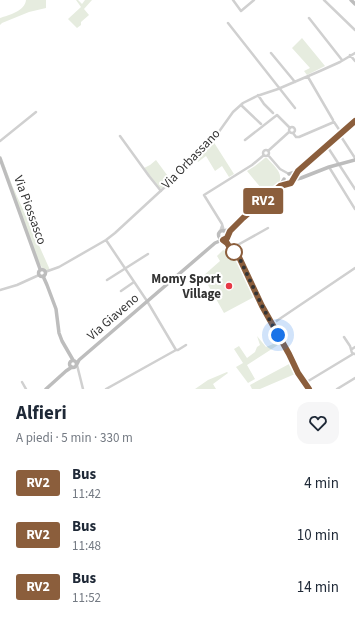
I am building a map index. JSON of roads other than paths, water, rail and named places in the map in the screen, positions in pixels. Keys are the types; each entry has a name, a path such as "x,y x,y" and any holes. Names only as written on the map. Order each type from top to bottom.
{"main road":[{"path":"353,0 355,4"},
{"name":"Via Giaveno","path":"280,186 291,183 298,171 327,146 340,132 355,121"},
{"name":"Via Piossasco","path":"0,158 40,269 38,272 41,275"},
{"path":"289,174 293,179 301,178 355,159"},
{"name":"Via Giaveno","path":"215,243 221,233 238,222 280,186 285,175 298,171"},
{"path":"284,179 288,183"},
{"name":"Via Giaveno","path":"46,389 66,370 215,243 225,238 238,222"},
{"path":"227,232 225,238 220,238 221,233 227,232"},
{"path":"40,269 43,269 45,272 45,274 41,275 47,285 54,305 59,333 74,364"}],"street":[{"path":"233,0 241,11 254,0"},
{"path":"324,0 355,30"},
{"path":"309,18 342,60"},
{"path":"228,23 295,108"},
{"path":"271,53 295,82"},
{"name":"Via Orbassano","path":"45,272 59,267 106,240 115,233 202,151 241,104 250,98 295,82 355,53"},
{"path":"350,55 355,61"},
{"path":"308,76 333,120"},
{"path":"258,95 273,113"},
{"path":"241,104 261,124"},
{"path":"0,142 36,112"},
{"path":"245,140 277,115 290,128 294,129 295,131 293,133"},
{"path":"289,132 293,133 296,137 299,137 334,122 355,159"},
{"path":"264,155 264,150 268,151 289,132 290,128"},
{"path":"321,151 323,146 340,132"},
{"path":"120,136 161,191"},
{"path":"327,146 355,189"},
{"path":"268,151 268,155 280,169 284,179"},
{"path":"238,222 228,227 222,224 204,195 252,165 264,155 268,155"},
{"path":"329,167 355,209"},
{"path":"280,169 289,174"},
{"path":"221,233 222,224"},
{"path":"228,245 234,247 268,228"},
{"path":"225,238 230,248 238,255"},
{"path":"225,238 234,247 262,306 298,373 309,389"},
{"path":"106,240 147,301 176,350"},
{"path":"107,280 148,254"},
{"path":"272,324 355,268"},
{"path":"0,290 41,275"},
{"path":"121,291 134,282"},
{"path":"305,383 352,351 344,337"},
{"path":"106,389 186,345"},
{"path":"74,364 78,370 83,389"},
{"path":"337,389 355,378"},
{"path":"22,382 26,389"}],"place":[{"name":"Momy Sport Village","path":"229,286"}]}
